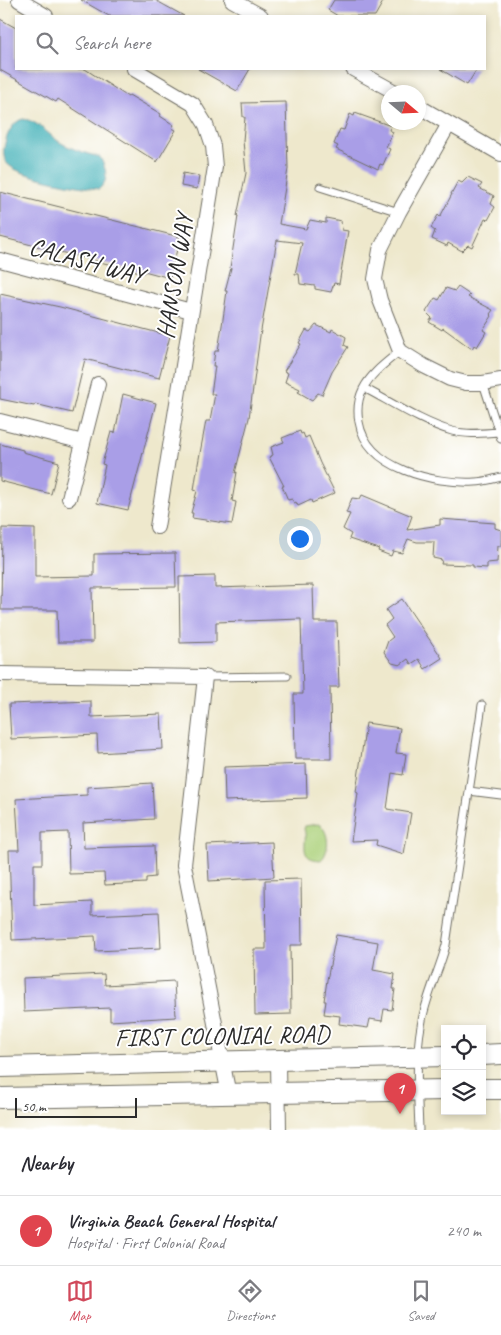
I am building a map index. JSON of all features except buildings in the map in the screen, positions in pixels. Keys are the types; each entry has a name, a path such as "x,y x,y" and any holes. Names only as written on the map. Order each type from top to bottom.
{"main road":[{"path":"486,1055 501,1054"},
{"name":"FIRST COLONIAL ROAD","path":"0,1067 441,1056"},
{"path":"486,1089 501,1088"},
{"path":"0,1098 441,1090"}],"street":[{"path":"19,0 44,15"},
{"path":"232,0 258,15"},
{"name":"HANSON WAY","path":"136,70 193,104 206,125 213,146 215,167 157,527"},
{"path":"355,70 382,85"},
{"path":"426,111 501,154"},
{"path":"449,124 399,212 380,250 375,279 380,300 400,351 450,379 466,383 501,380"},
{"name":"CALASH WAY","path":"0,260 191,311"},
{"path":"69,498 98,384"},
{"path":"0,421 83,442"},
{"path":"0,674 205,677 184,865 228,1095"},
{"path":"278,1060 279,1130"}],"lane":[{"path":"320,187 399,212"},
{"path":"400,351 371,377 360,397 358,415 360,429 373,452 385,461 407,471 451,482 476,482 501,477"},
{"path":"483,383 501,440"},
{"path":"364,388 438,427 453,432 473,434 498,432"},
{"path":"205,677 288,676"},
{"path":"419,1130 420,1027 446,945 482,705"},
{"path":"469,791 501,796"}],"green space":[{"path":"318,824 327,836 326,852 321,860 308,857 305,849 305,826"}],"water":[{"path":"23,119 34,122 63,144 81,152 100,157 106,174 105,182 102,186 99,189 64,184 35,177 12,167 6,162 4,153 7,136 12,127"}],"place":[{"name":"Virginia Beach General Hospital","path":"400,1114"}]}
